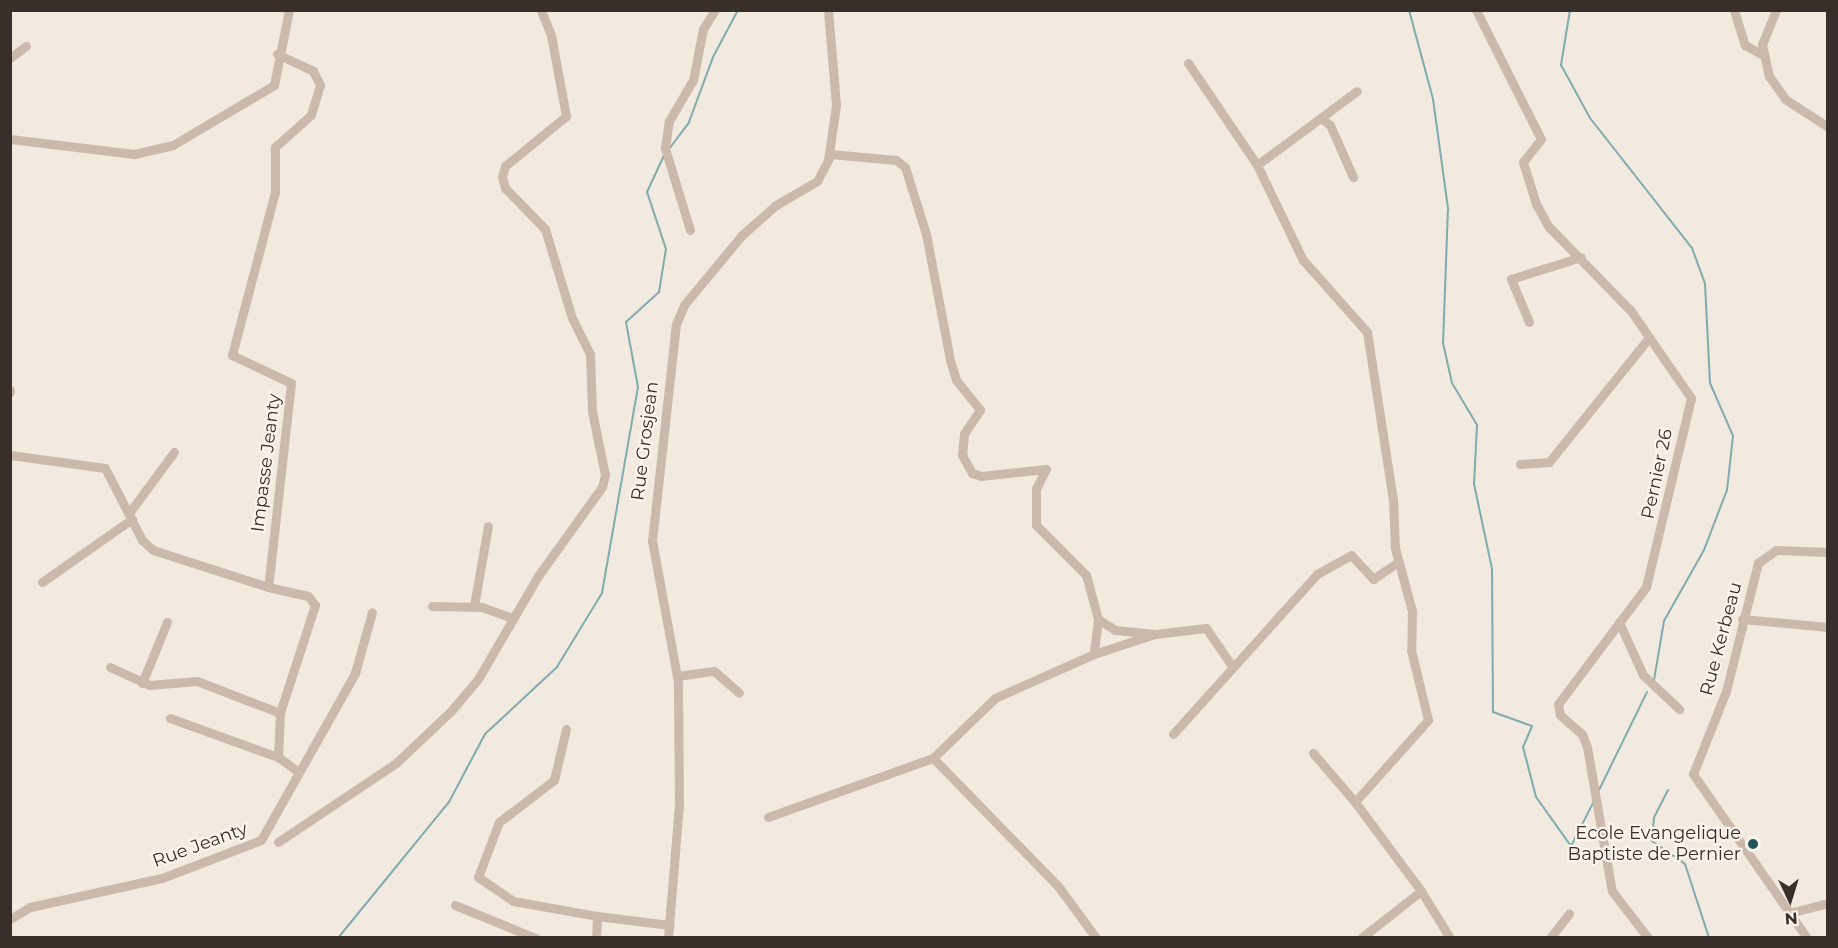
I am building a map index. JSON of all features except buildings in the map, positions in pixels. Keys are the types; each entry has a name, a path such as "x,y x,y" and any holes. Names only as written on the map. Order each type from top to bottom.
{"street":[{"path":"10,139 134,154 159,151 265,95 278,74 277,54 289,10"},
{"path":"278,842 396,763 451,711 478,679 513,618 605,475 592,411 593,366 572,318 556,254 545,229 505,188 502,177 505,166 566,116 551,35 542,10"},
{"path":"690,230 665,148 669,121 693,80 703,29 715,10"},
{"name":"Rue Grosjean","path":"668,938 679,805 676,676 652,541 676,324 684,305 742,235 776,205 817,181 830,154 836,105 828,10"},
{"name":"Pernier 26","path":"1476,10 1541,139 1523,162 1536,204 1549,227 1581,257 1631,311 1647,340 1691,398 1657,557 1646,587 1558,704 1560,715 1582,734 1593,779 1612,891 1648,938"},
{"path":"1734,10 1745,45 1761,54 1785,99 1827,127"},
{"path":"1761,54 1776,10"},
{"path":"10,58 26,46"},
{"name":"Impasse Jeanty","path":"268,587 291,383 232,355 275,192 275,147 311,115 320,84 313,71 277,54"},
{"path":"1188,63 1257,165 1303,260 1367,332 1398,562 1407,580 1411,650 1428,720 1355,802"},
{"path":"1257,165 1357,91"},
{"path":"1321,118 1330,124 1353,177"},
{"path":"830,154 896,160 905,167 926,234 950,360 957,380 980,410 964,434 962,455 972,473 993,478 1046,468 1036,489 1036,525 1086,575 1098,619 1094,654"},
{"path":"1529,322 1510,279 1581,257"},
{"path":"1520,464 1549,462 1647,340"},
{"path":"42,582 130,516 174,452"},
{"path":"10,455 105,468 130,516 153,550 268,587 308,596 315,605 280,713 278,757"},
{"path":"474,606 488,526"},
{"name":"Rue Kerbeau","path":"1807,938 1693,774 1726,691 1742,620 1767,552 1827,552"},
{"path":"1173,734 1317,574 1351,555 1373,579 1398,562"},
{"path":"432,606 474,606 513,618"},
{"name":"Rue Jeanty","path":"10,919 30,907 162,878 252,846 266,834 296,770 355,673 372,612"},
{"path":"1098,619 1115,630 1155,634"},
{"path":"1742,620 1827,627"},
{"path":"142,683 167,622"},
{"path":"1619,622 1647,680 1679,709"},
{"path":"768,818 933,758 995,698 1094,654 1155,634 1206,628 1232,666"},
{"path":"110,667 142,683 197,681 280,713"},
{"path":"676,676 714,671 739,693"},
{"path":"170,718 278,757 296,770"},
{"path":"566,729 554,780 499,822 478,878 513,901 597,916 669,925"},
{"path":"1313,753 1355,802 1421,891 1450,938"},
{"path":"933,758 1058,886 1096,938"},
{"path":"1361,938 1421,891"},
{"path":"1789,913 1827,903"},
{"path":"455,905 535,938"},
{"path":"1551,938 1569,914"},
{"path":"596,938 597,916"}],"waterway":[{"path":"669,149 689,122 713,57 738,10"},
{"path":"1409,10 1433,99 1448,208 1443,343 1452,383 1477,425 1474,484 1492,569 1493,712 1532,726 1523,747 1536,797 1571,846 1594,801"},
{"path":"1570,10 1561,65 1590,118 1692,248 1705,284 1710,383 1733,436 1727,490 1704,550 1664,621 1654,680"},
{"path":"338,938 449,802 485,734 557,667 602,593 638,387 626,322 659,292 666,249 647,192 664,156"},
{"path":"1599,790 1647,692"},
{"path":"1668,790 1654,818 1652,841 1685,864 1709,938"}],"place":[{"name":"Ecole Evangelique Baptiste de Pernier","path":"1753,844"}]}
